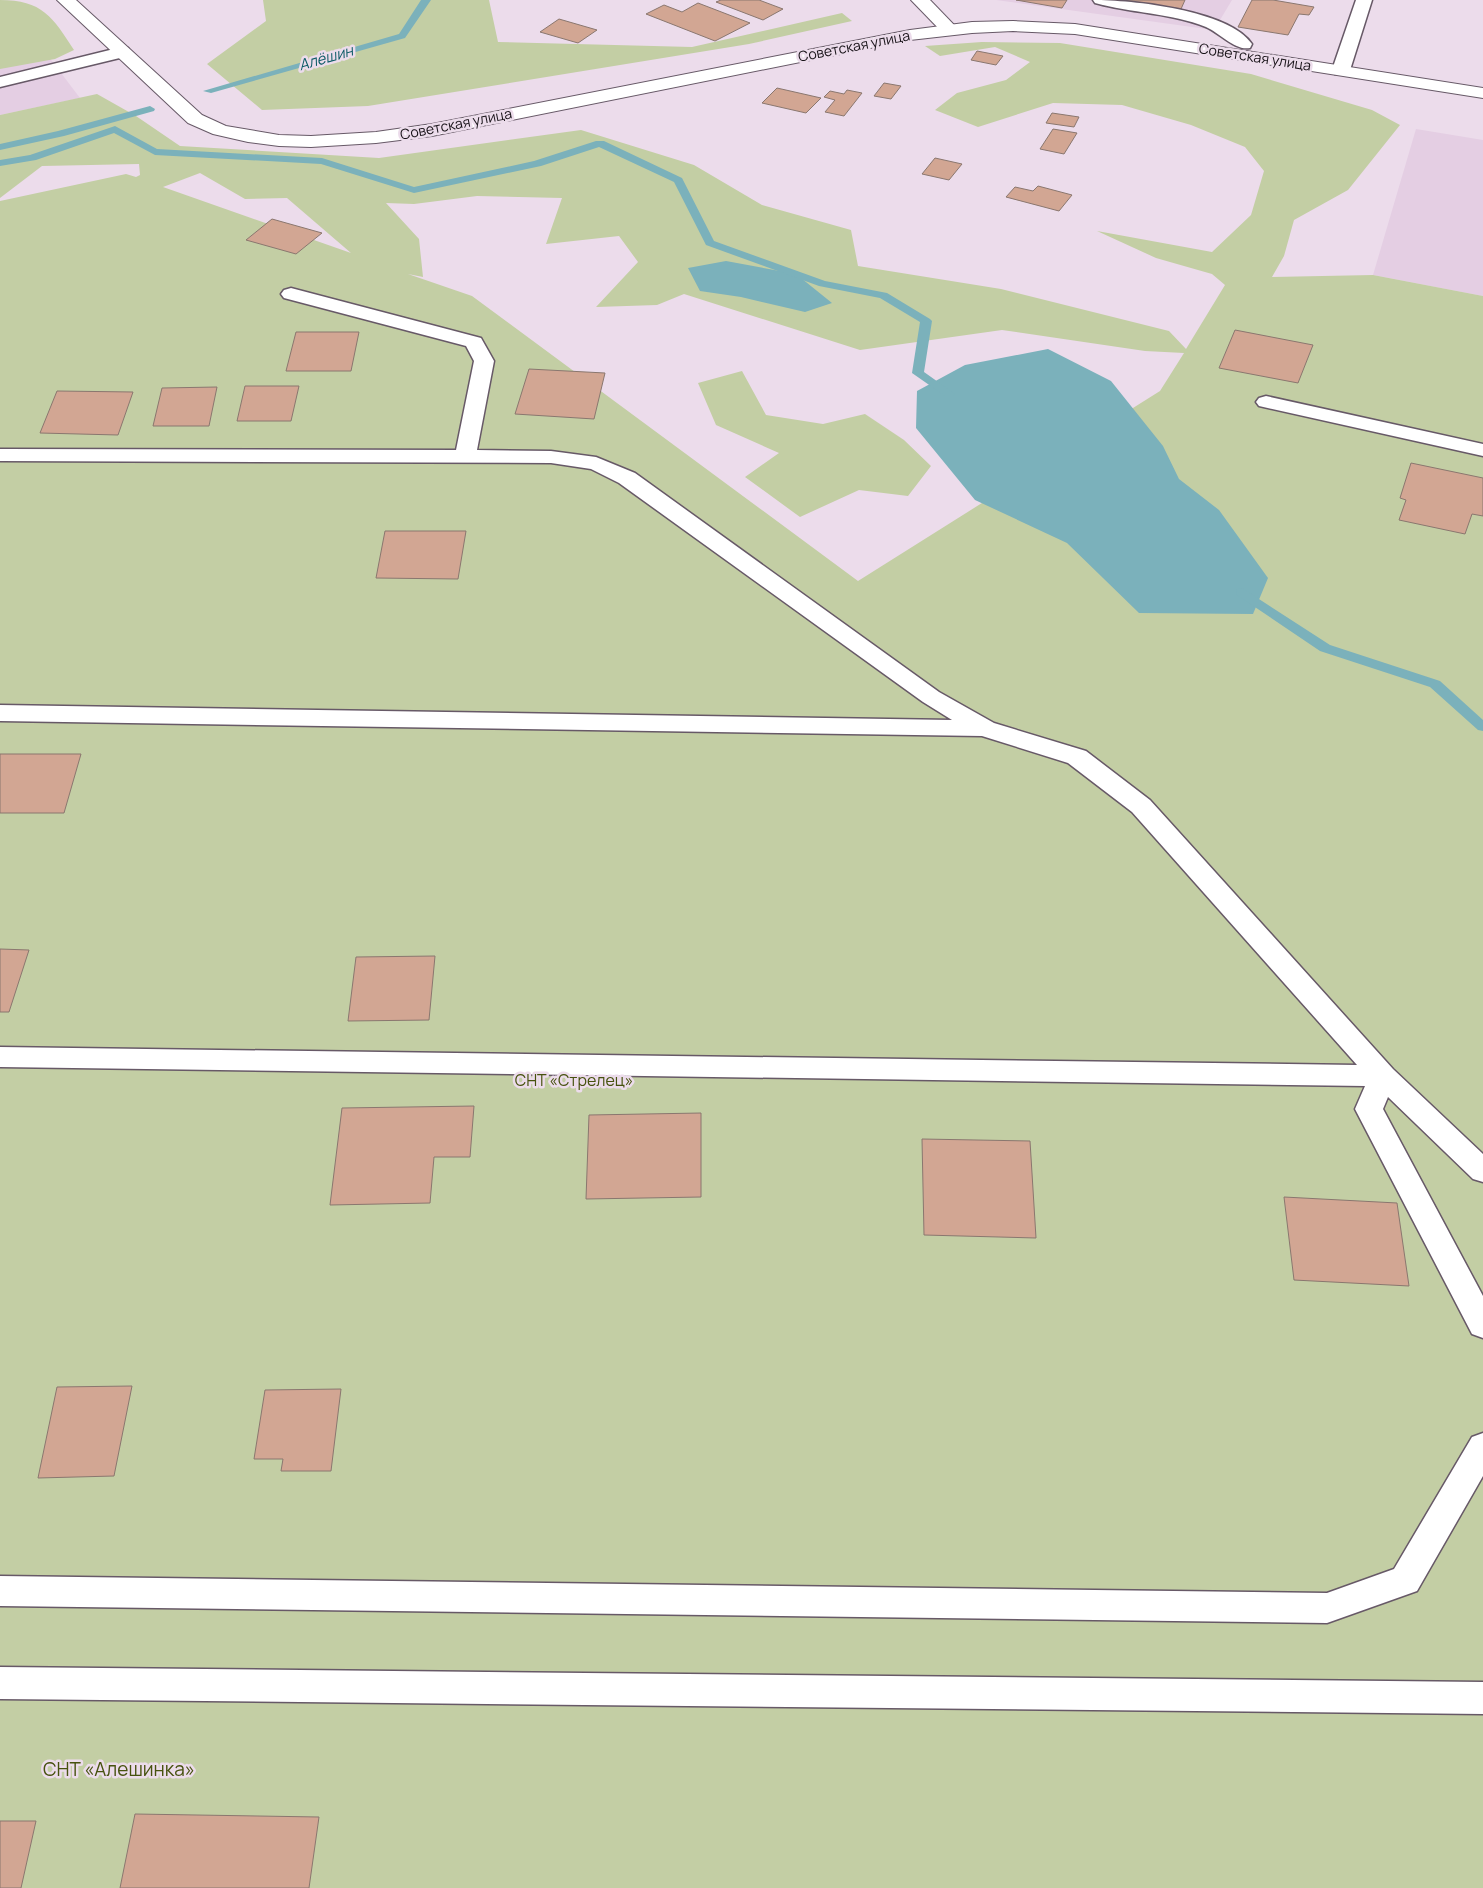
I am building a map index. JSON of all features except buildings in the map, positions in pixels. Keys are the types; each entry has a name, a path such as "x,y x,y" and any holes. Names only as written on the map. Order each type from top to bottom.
{"street":[{"path":"66,0 122,52"},
{"path":"920,0 949,29"},
{"name":"Советская улица","path":"122,52 189,114 227,131 285,139 344,140 382,138 910,35 949,29 1005,26 1075,29 1483,93"}],"lane":[{"path":"1101,0 1202,20 1232,32 1244,44"},
{"path":"1341,70 1364,0"},
{"path":"0,82 122,52"},
{"path":"291,294 474,342 484,361 465,457"},
{"path":"1266,402 1483,450"},
{"path":"0,455 560,458 596,463 627,478 930,697 986,728 1077,757 1141,806 1382,1076 1483,1171"},
{"path":"0,713 986,728"},
{"path":"0,1057 1382,1076"},
{"path":"1382,1076 1369,1108 1483,1325"},
{"path":"0,1591 1327,1608 1405,1580 1483,1447"},
{"path":"0,1683 1483,1698"}],"shaded area":[{"path":"996,0 1232,0 1214,30"},
{"path":"36,40 80,98 0,115 0,48"},
{"path":"1416,129 1483,140 1483,296 1373,275"}],"green space":[{"path":"0,0 26,3 45,13 59,28 74,50 55,59 0,69"},
{"path":"263,0 489,0 498,42 692,47 842,13 852,21 749,44 368,106 262,110 207,64 266,21"},
{"name":"СНТ «Стрелец»","path":"982,42 1060,43 1251,74 1372,110 1400,125 1348,190 1294,220 1284,256 1272,277 1373,275 1483,296 1483,1888 0,1888 0,201 126,174 136,177 140,175 139,164 42,166 0,198 0,115 97,94 136,116 180,146 379,158 581,130 694,165 762,205 851,230 858,266 1001,289 1169,331 1186,349 1225,285 1212,274 1156,258 1097,231 1212,252 1251,215 1264,171 1245,147 1191,125 1122,105 1053,103 978,127 935,110 957,93 1006,80 1030,62 995,47 940,56 925,46","holes":["200,173 245,199 287,198 351,253 163,187","477,196 562,198 546,244 619,236 638,262 596,307 657,305 684,294 860,350 1002,330 1145,351 1184,353 1160,391 858,581 472,296 408,274 423,277 419,239 386,203 414,204"]},
{"path":"742,371 766,415 823,424 865,414 904,440 931,466 908,496 859,490 800,517 745,477 779,453 716,425 698,383"}],"water":[{"path":"726,261 796,274 832,303 805,312 741,297 700,291 688,268"},
{"path":"1048,349 1111,381 1163,446 1179,479 1219,510 1268,578 1253,614 1139,613 1067,543 975,500 916,428 917,391 965,365"}],"waterway":[{"name":"Алёшин","path":"208,91 402,36 426,0"},
{"path":"0,147 60,134 150,109"},
{"path":"0,163 32,158 115,129 155,152 322,161 414,190 537,164 600,143 678,180 710,243 823,284 883,295 926,321 918,373 949,394"},
{"path":"1242,592 1325,648 1435,684 1483,727"}],"park label":[{"name":"СНТ «Алешинка»","path":"119,1769"}]}
